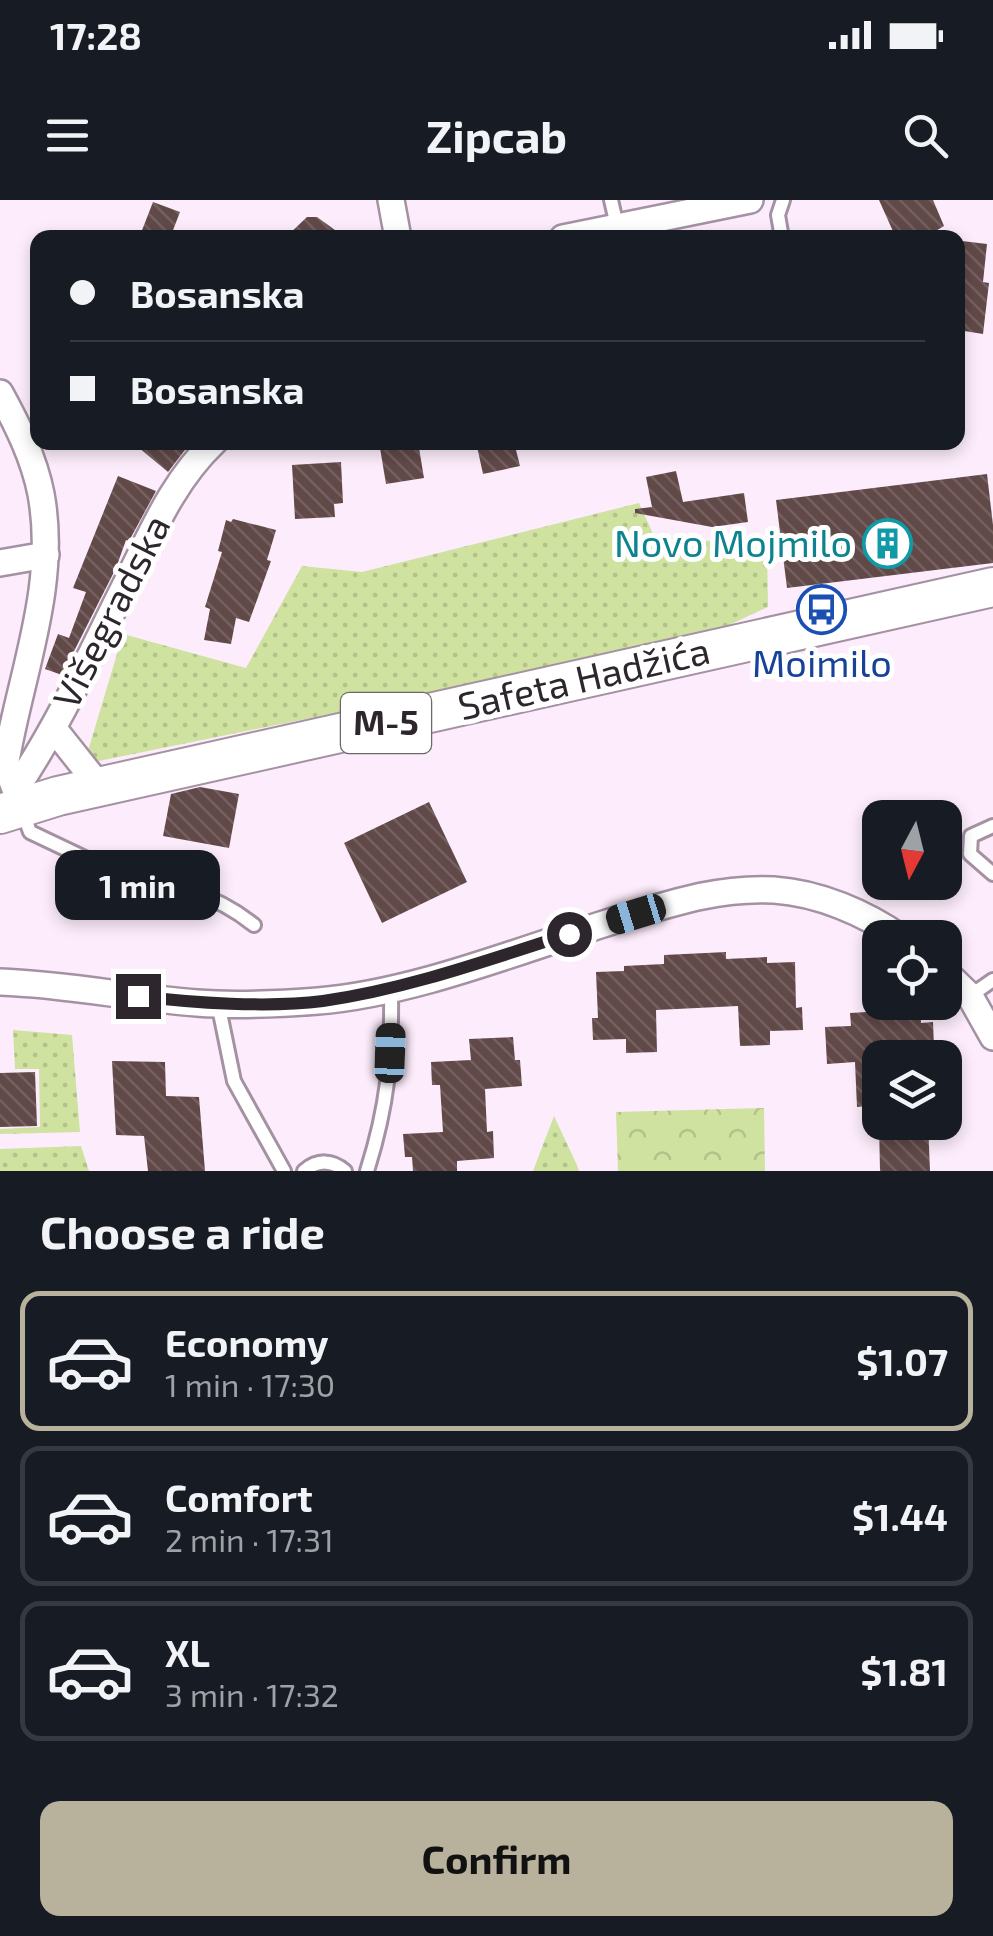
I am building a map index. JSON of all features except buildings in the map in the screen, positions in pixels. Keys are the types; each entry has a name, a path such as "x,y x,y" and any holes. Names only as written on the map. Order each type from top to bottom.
{"main road":[{"name":"Safeta Hadžića","path":"12,803 100,787 991,586"}],"street":[{"path":"391,200 397,230"},
{"path":"602,230 750,200"},
{"path":"0,393 20,429 41,492 46,555 36,630 6,762 12,803"},
{"name":"Višegradska","path":"12,803 165,506 206,450"},
{"path":"0,563 46,555"},
{"path":"54,728 100,787"},
{"path":"0,982 199,1003 320,1001 391,988 704,894 776,890 830,901 874,920"},
{"path":"962,988 993,1037"}],"lane":[{"path":"612,200 617,226"},
{"path":"781,230 778,215 783,200"},
{"path":"12,803 30,832 110,870 129,890 162,883 232,908 254,925"},
{"path":"993,826 971,836 970,854 993,874"},
{"path":"970,996 993,980"},
{"path":"366,1171 381,1125 390,1078 391,988"},
{"path":"218,1002 234,1081 284,1171"},
{"path":"304,1171 327,1162 345,1171"}],"green space":[{"path":"639,503 654,536 767,546 768,607 699,639 84,764 123,634 246,668 302,566 362,572"},
{"path":"13,1030 72,1035 80,1132 0,1134 0,1129 40,1127 39,1069 15,1069"},
{"path":"764,1108 765,1171 618,1171 616,1112"},
{"path":"554,1116 577,1165 579,1171 533,1171"},
{"path":"81,1146 89,1171 0,1171 0,1149"}],"place":[{"name":"Novo Mojmilo","path":"887,544"},
{"name":"Moimilo","path":"822,610"}],"route":[{"path":"138,996 199,1003 320,1001 391,988 569,934"}]}
